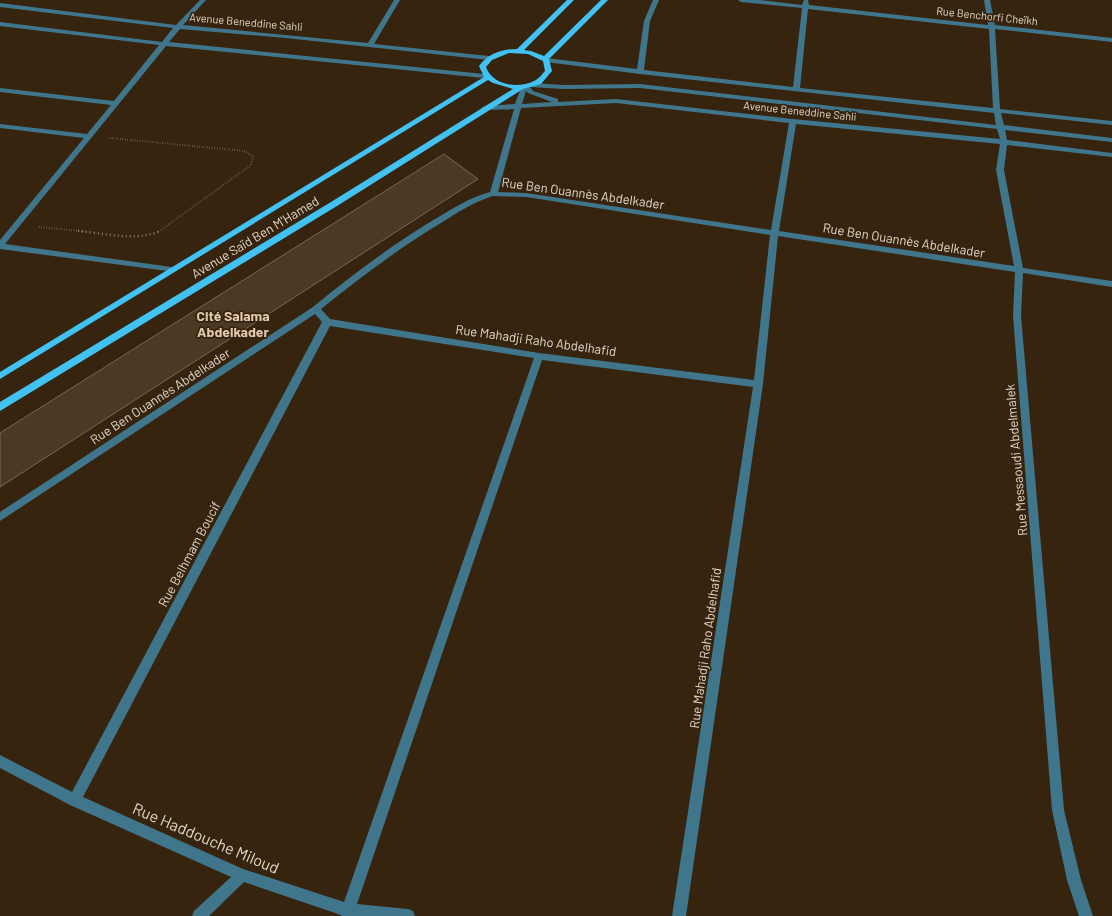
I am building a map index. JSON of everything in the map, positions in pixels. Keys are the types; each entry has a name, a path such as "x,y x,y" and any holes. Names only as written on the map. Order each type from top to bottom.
{"main road":[{"path":"519,51 571,0"},
{"path":"526,86 499,85 486,77 482,70 484,64 489,58 498,54 519,51 538,55 545,60 605,0"},
{"name":"Avenue Saïd Ben M'Hamed","path":"0,407 334,204 485,108 546,76 549,71 545,60"},
{"name":"Avenue Saïd Ben M'Hamed","path":"0,376 172,270 204,252 486,77"}],"street":[{"path":"1,6 9,0"},
{"path":"172,270 0,245 15,224 115,103 178,27 203,0"},
{"path":"370,45 397,0"},
{"path":"640,72 647,21 656,0"},
{"name":"Rue Benchorfi Cheïkh","path":"741,0 806,3 1112,40"},
{"name":"Rue Messaoudi Abdelmalek","path":"987,0 992,26 997,111 1004,142 1000,170 1019,271 1017,316 1058,810 1074,880 1086,916"},
{"path":"796,89 806,3"},
{"name":"Avenue Beneddine Sahli","path":"1,6 178,27 489,58"},
{"path":"0,24 164,44 486,77"},
{"name":"Avenue Beneddine Sahli","path":"545,60 640,72 1112,123"},
{"path":"526,86 530,92 563,103"},
{"path":"493,194 526,86"},
{"name":"Avenue Beneddine Sahli","path":"526,86 640,86 1112,140"},
{"path":"0,90 115,103"},
{"name":"Avenue Beneddine Sahli","path":"485,108 616,101 793,122 1004,142 1112,155"},
{"name":"Rue Mahadji Raho Abdelhafid","path":"679,916 758,384 774,234 793,122"},
{"path":"0,126 88,136"},
{"name":"Rue Ben Ouannès Abdelkader","path":"0,517 316,309 360,273 415,235 475,199 493,194 526,195 774,234 1112,284"},
{"path":"316,309 327,322"},
{"name":"Rue Mahadji Raho Abdelhafid","path":"327,322 538,356 758,384"},
{"name":"Rue Belhmam Boucif","path":"75,800 327,322"},
{"path":"348,913 538,356"},
{"name":"Rue Haddouche Miloud","path":"0,761 75,800 242,875 348,913 408,916"},
{"path":"199,916 242,875"}],"path":[{"path":"15,224 137,236 149,235 159,231 250,165 253,157 245,151 88,136"}],"building":[{"path":"444,154 478,179 0,487 0,433"}],"district":[{"name":"Cité Salama Abdelkader","path":"233,324"}]}
